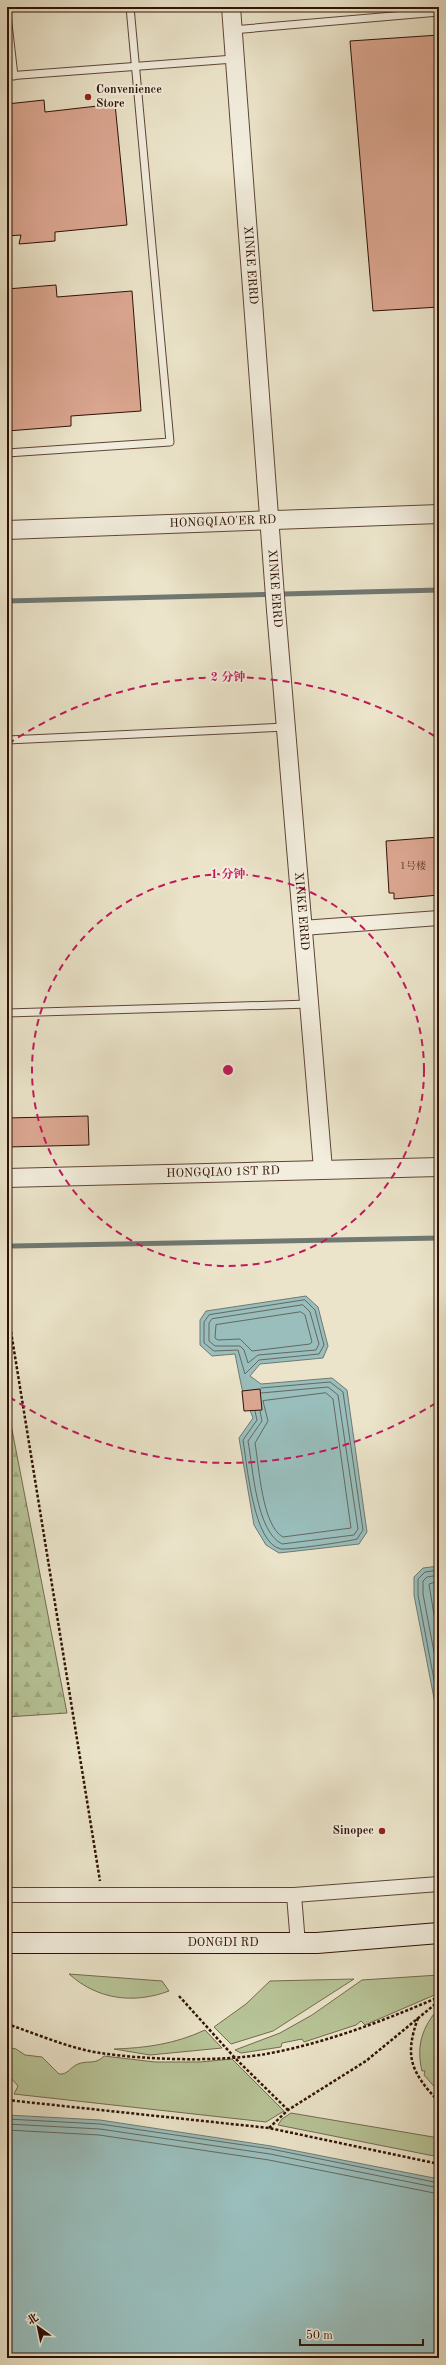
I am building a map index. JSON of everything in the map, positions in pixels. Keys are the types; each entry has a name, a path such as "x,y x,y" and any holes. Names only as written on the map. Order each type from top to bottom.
{"main road":[{"name":"DONGDI RD","path":"7,1943 298,1944 439,1933"}],"street":[{"name":"XINKE ERRD","path":"230,7 276,610 323,1169"},
{"name":"HONGQIAO'ER RD","path":"7,530 439,514"},
{"path":"302,928 439,918"},
{"name":"HONGQIAO 1ST RD","path":"7,1178 439,1167"},
{"path":"7,1895 294,1895 439,1884"},
{"path":"294,1895 298,1944"}],"lane":[{"path":"7,452 170,442 130,7"},
{"path":"232,30 439,12"},
{"path":"7,15 10,76 234,59"},
{"path":"7,740 286,727"},
{"path":"7,1013 309,1004"}],"path":[{"path":"7,1307 102,1895"},
{"path":"179,1996 235,2058 288,2110"},
{"path":"7,2024 98,2053 141,2057 235,2058 267,2054 334,2038 439,1998"},
{"path":"269,2128 288,2110 366,2061 439,2001"},
{"path":"419,2017 412,2035 410,2051 412,2068 422,2084 439,2102"},
{"path":"7,2100 269,2128 439,2164"}],"green space":[{"path":"7,1404 67,1713 7,1717"},
{"path":"69,1974 162,1981 169,1991 143,1997 117,1997 92,1989 80,1983"},
{"path":"439,1975 439,1993 365,2025 361,2021 356,2025 304,2042 302,2039 282,2043 281,2047 241,2053 235,2050 280,2033 312,2015 362,1980"},
{"path":"354,1979 273,2031 231,2044 214,2027 246,2004 270,1981"},
{"path":"439,2008 439,2092 424,2075 425,2071 422,2071 420,2062 420,2045 428,2022"},
{"path":"205,2030 222,2048 150,2055 114,2049 138,2048 171,2042"},
{"path":"7,2047 16,2049 25,2055 42,2057 59,2074 67,2072 75,2065 95,2061 104,2056 155,2062 200,2062 232,2059 284,2111 266,2122 14,2094 18,2086 11,2078 7,2077"},
{"path":"291,2113 439,2138 439,2157 278,2125 282,2119"}],"water":[{"path":"306,1296 318,1307 328,1346 323,1358 260,1364 250,1376 261,1384 332,1378 347,1390 367,1532 359,1544 279,1553 266,1545 254,1525 239,1438 253,1418 242,1389 235,1354 212,1356 200,1345 200,1320 206,1311"},
{"path":"439,1566 439,1724 414,1595 414,1577 423,1568"},
{"path":"7,2115 100,2120 271,2146 439,2179 439,2358 7,2358"}],"building":[{"path":"439,35 439,307 373,311 350,41"},
{"path":"44,100 45,112 115,104 127,225 55,232 55,241 19,244 21,235 7,236 7,104"},
{"path":"56,285 57,297 132,291 141,411 71,416 71,426 7,431 7,289"},
{"path":"439,837 439,895 394,899 394,893 389,893 386,841"},
{"path":"88,1116 89,1145 7,1147 7,1118"},
{"path":"260,1389 262,1410 244,1411 242,1391"}],"waterway":[{"path":"7,601 439,590"},
{"path":"13,1246 439,1238"}],"place":[{"name":"Convenience Store","path":"88,97"},
{"name":"Sinopec","path":"382,1831"}]}
